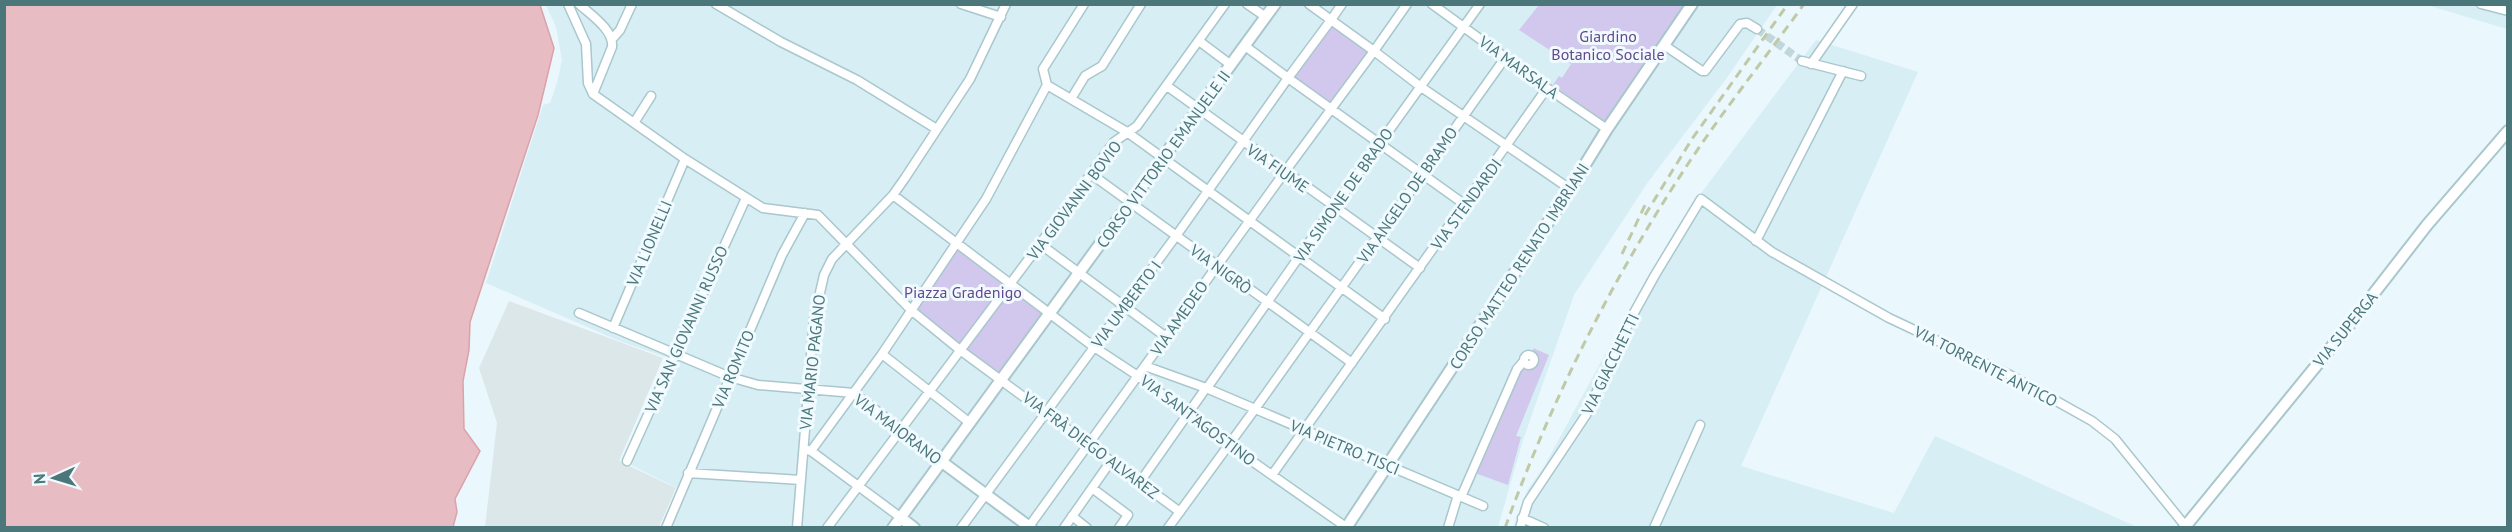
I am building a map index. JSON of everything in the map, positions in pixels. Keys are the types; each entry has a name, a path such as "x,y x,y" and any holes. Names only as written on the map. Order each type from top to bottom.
{"street":[{"path":"568,4 586,44 588,83 593,94 685,159 746,198 770,210 818,215 911,310 960,350 1003,379"},
{"path":"579,4 612,39"},
{"path":"593,94 612,47 612,39 619,31 632,4"},
{"path":"716,4 866,84 936,128"},
{"path":"961,4 1001,17"},
{"name":"VIA MARIO PAGANO","path":"797,528 801,480 808,450 808,388 814,319 820,285 832,259 893,195 970,79 1006,4"},
{"path":"914,528 808,450 882,354 986,199 1047,85 1043,69 1084,4"},
{"path":"1071,99 1085,76 1102,66 1141,4"},
{"name":"VIA GIOVANNI BOVIO","path":"1011,283 1114,142 1137,126 1225,4"},
{"path":"1247,4 1266,17"},
{"name":"CORSO VITTORIO EMANUELE II","path":"1050,312 1275,4"},
{"path":"1309,4 1421,87 1570,189"},
{"path":"1331,20 1342,4"},
{"path":"1374,51 1407,4"},
{"name":"VIA MARSALA","path":"1432,4 1607,129"},
{"name":"VIA SIMONE DE BRADO","path":"1140,482 1480,4"},
{"name":"CORSO MATTEO RENATO IMBRIANI","path":"1346,527 1570,189 1607,129 1692,4"},
{"path":"1853,4 1806,62 1861,76"},
{"path":"2481,4 2508,11"},
{"name":"VIA UMBERTO I","path":"961,528 1176,236 1331,20"},
{"path":"1664,45 1705,71 1740,24 1747,23 1757,29"},
{"path":"1199,41 1231,65"},
{"path":"1245,46 1464,204"},
{"name":"VIA AMEDEO","path":"1029,527 1284,172 1374,51"},
{"name":"VIA ANGELO DE BRAMO","path":"1168,528 1505,58"},
{"path":"1756,241 1843,71"},
{"path":"1047,85 1127,132 1385,319"},
{"name":"VIA FIUME","path":"1167,86 1420,268"},
{"name":"VIA STENDARDI","path":"1272,476 1547,88"},
{"path":"634,123 651,96"},
{"name":"VIA SUPERGA","path":"2185,527 2347,328 2427,225 2508,131"},
{"name":"VIA LIONELLI","path":"613,328 685,159"},
{"name":"VIA NIGRÒ","path":"1092,174 1266,303 1352,363"},
{"path":"893,195 1050,312 893,528"},
{"name":"VIA SAN GIOVANNI RUSSO","path":"627,461 746,198"},
{"name":"VIA TORRENTE ANTICO","path":"1701,199 1756,241 1889,318 2010,375 2092,421 2115,439 2185,527"},
{"name":"VIA GIACCHETTI","path":"1521,523 1528,502 1586,415 1630,320 1654,275 1701,199"},
{"name":"VIA ROMITO","path":"666,528 784,250 805,213"},
{"path":"1040,244 1166,337"},
{"path":"827,528 1011,283"},
{"name":"VIA SANT'AGOSTINO","path":"1050,312 1229,445 1346,527"},
{"name":"VIA MAIORANO","path":"579,313 730,377 758,385 854,393 1029,527"},
{"path":"882,354 970,423"},
{"path":"1448,528 1517,369 1524,361"},
{"name":"VIA PIETRO TISCI","path":"1145,366 1207,388 1483,506"},
{"name":"VIA FRÀ DIEGO ALVAREZ","path":"1003,379 1179,512"},
{"path":"1654,528 1700,425"},
{"path":"1064,528 1112,461"},
{"path":"688,473 801,480"},
{"path":"1092,488 1128,515 1119,528"},
{"path":"1072,516 1087,528"},
{"path":"1521,523 1544,528"}],"shaded area":[{"path":"4,5 540,5 554,48 538,115 470,322 469,350 463,381 464,429 480,451 455,499 457,512 453,527 5,527"},
{"path":"546,5 1777,5 1726,79 1648,182 1574,295 1523,440 1498,527 661,527 679,489 623,461 668,358 617,340 486,283 543,105 550,103 562,60 556,27"},
{"path":"2427,5 2507,5 2507,29"},
{"path":"1816,40 1918,72 1741,466 1894,513 1935,436 2137,527 1513,528 1527,491 1545,465 1610,345 1702,192"},
{"path":"509,301 663,358 619,461 676,488 659,527 485,527 497,423 479,368"}],"green space":[{"name":"Giardino Botanico Sociale","path":"1539,5 1685,5 1604,123 1553,85 1559,76 1562,78 1571,64 1519,30"},
{"path":"1332,23 1371,52 1332,107 1291,78"},
{"name":"Piazza Gradenigo","path":"958,247 1006,283 960,345 916,310"},
{"name":"Piazza Gradenigo","path":"1011,287 1046,313 1002,375 965,349"},
{"path":"1533,348 1549,355 1516,436 1521,437 1508,485 1475,473 1520,370 1534,369 1537,365 1538,359"}],"tunnel":[{"path":"1757,29 1802,61"}],"railway":[{"path":"1645,215 1692,139 1788,4"},
{"path":"1505,528 1562,389 1631,256 1698,149 1804,4"},
{"path":"1622,254 1645,205"}]}
